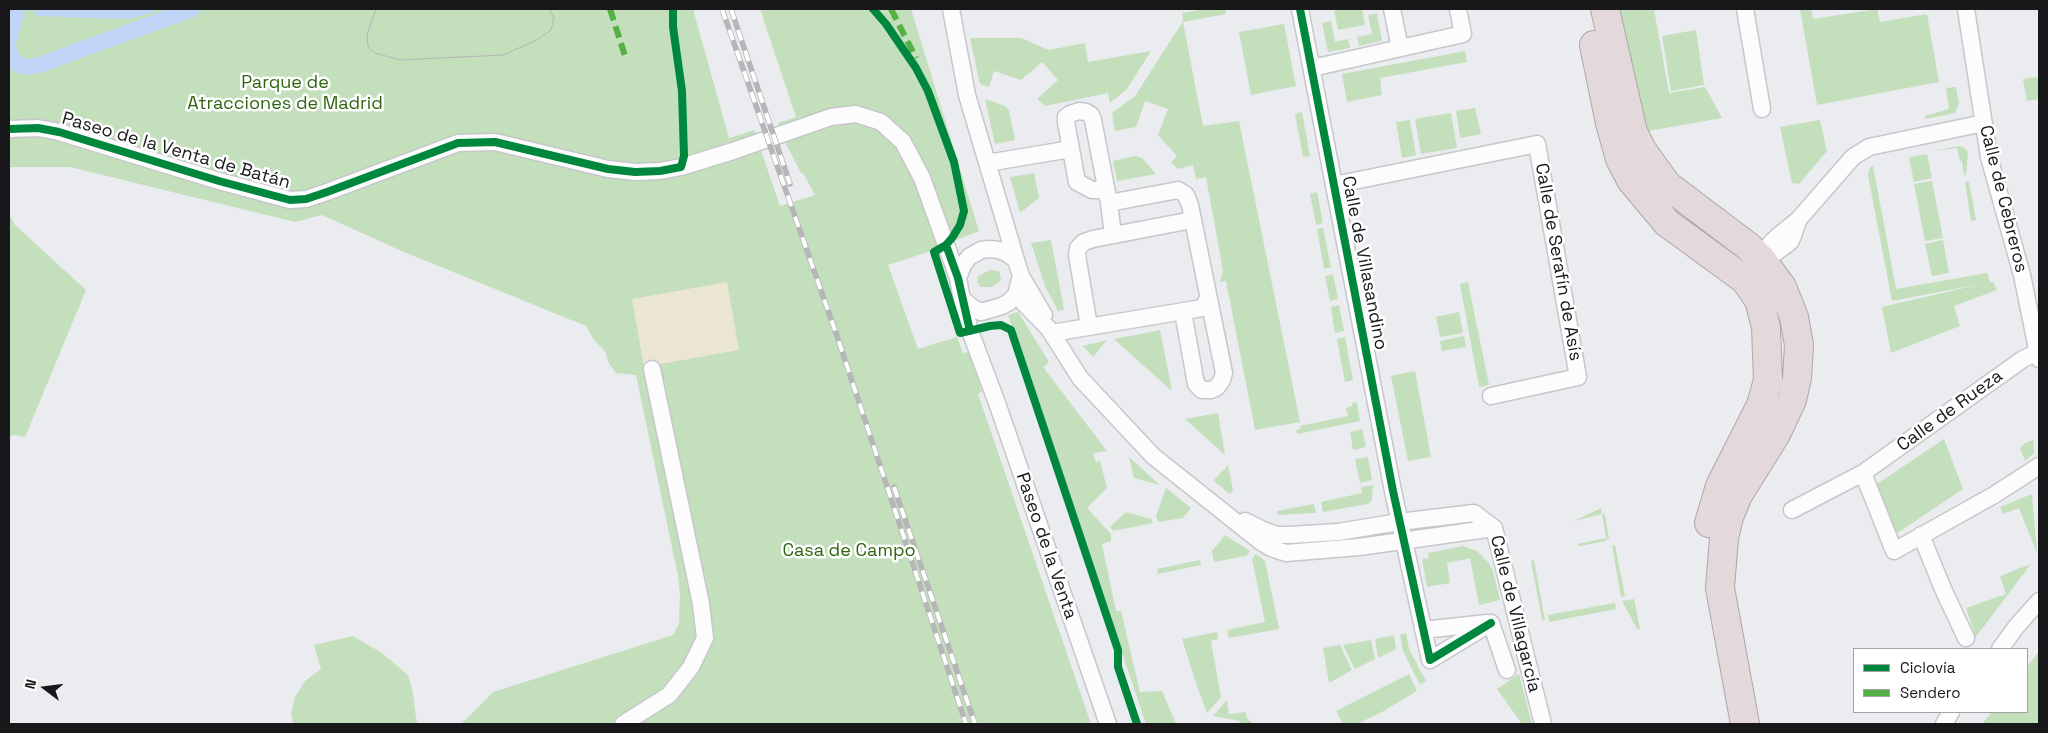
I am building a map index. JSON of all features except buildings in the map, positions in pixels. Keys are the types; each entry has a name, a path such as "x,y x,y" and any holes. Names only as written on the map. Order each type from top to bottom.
{"highway":[{"path":"1587,9 1621,128 1642,150 1667,185 1698,211 1765,257 1790,303 1799,345 1797,378 1788,408 1776,434 1738,495 1729,517 1724,538 1720,588 1745,724"},
{"path":"1605,9 1621,128 1620,159 1631,180 1667,223 1742,278 1759,300 1766,327 1768,380 1761,405 1720,486 1706,539 1704,576 1706,609 1728,724"}],"street":[{"path":"951,9 967,95 1021,276 1040,307 1050,331 1080,378 1154,456 1261,542 1286,553 1359,547 1494,528"},
{"name":"Calle de Villasandino","path":"1300,9 1399,522 1405,541 1430,660 1491,623"},
{"path":"1392,9 1400,48"},
{"path":"1312,68 1463,34 1458,9"},
{"path":"1745,9 1762,109"},
{"name":"Calle de Cebreros","path":"1966,9 1989,157 2022,275 2039,355"},
{"path":"1113,235 1107,196 1093,120 1091,115 1079,111 1066,117 1077,182 1107,196 1178,190 1186,195 1190,205 1224,373 1218,387 1211,390 1202,390 1196,384 1183,312"},
{"name":"Paseo de la Venta de Batán","path":"9,129 38,128 59,132 228,184 290,200 327,192 458,143 495,142 608,169 660,172 733,151 831,117 856,114 881,122 903,142 922,178 958,278"},
{"path":"1742,278 1765,257 1770,245 1777,237 1798,220 1853,157 1869,147 1984,123"},
{"name":"Calle de Serafín de Asís","path":"1334,185 1537,144 1578,377 1491,396"},
{"path":"987,163 1071,149"},
{"path":"1089,326 1077,254 1078,248 1084,242 1192,220"},
{"path":"1016,260 999,250 981,250 969,257 963,265 958,278 962,299 981,312 1002,306 1016,294 1021,276"},
{"path":"1016,294 1050,331"},
{"path":"1050,331 1203,308 1208,298"},
{"name":"Paseo de la Venta","path":"962,299 970,331 1108,724"},
{"name":"Paseo de la Venta","path":"981,312 976,321 976,329 984,368"},
{"name":"Calle de Rueza","path":"1792,510 1863,473 2023,359 2039,355"},
{"path":"623,724 669,695 691,666 705,638 701,604 652,369"},
{"path":"1863,473 1894,551 1994,495 2039,466"},
{"path":"1224,513 1250,522 1263,530 1277,535 1338,532 1399,522"},
{"name":"Calle de Villagarcía","path":"1399,522 1474,513 1494,528 1543,724"},
{"path":"1286,553 1291,548 1301,544 1319,542 1338,532"},
{"path":"1922,535 1943,589 1966,638"},
{"path":"2001,648 2016,627 2039,602"},
{"path":"1423,630 1491,623 1507,670"},
{"path":"1944,724 1950,713"}],"green space":[{"name":"Casa de Campo","path":"9,9 693,9 729,138 754,130 780,206 815,195 786,144 778,123 796,117 760,9 911,9 979,231 931,251 888,265 918,349 957,337 963,353 969,352 982,392 978,394 1091,724 461,724 493,692 673,635 679,624 680,594 678,576 636,375 616,373 609,364 605,351 594,340 586,326 404,252 322,215 295,222 70,167 9,167"},
{"path":"1205,9 1225,9 1226,14 1183,22 1203,126 1239,121 1300,422 1255,430 1226,281 1220,282 1223,271 1206,177 1196,179 1193,165 1178,169 1171,162 1177,156 1158,135 1168,109 1145,101 1136,127 1115,131 1112,113 1135,96 1183,21 1182,13"},
{"path":"1334,9 1362,9 1365,25 1338,30"},
{"path":"1619,9 1654,9 1669,93 1705,87 1722,118 1643,132"},
{"path":"1800,9 1811,9 1813,19 1877,9 1880,22 1927,14 1939,82 1817,105"},
{"path":"1377,13 1382,41 1359,46 1357,37 1372,34 1368,15"},
{"path":"1331,21 1335,42 1348,39 1350,48 1328,52 1322,23"},
{"path":"1284,24 1296,86 1251,95 1239,32"},
{"path":"1696,30 1704,85 1671,91 1662,36"},
{"path":"970,38 1021,38 1049,50 1085,43 1088,62 1151,51 1127,89 1110,103 1108,93 1045,106 1037,99 1058,80 1042,62 1021,80 994,71 989,87 980,84"},
{"path":"1465,51 1467,62 1380,78 1382,95 1347,102 1342,74"},
{"path":"2039,77 2039,99 2027,101 2023,79"},
{"path":"1956,87 1959,104 1955,113 1925,119 1925,116 1949,109 1946,88"},
{"path":"985,99 1005,106 1009,110 1015,140 995,144"},
{"path":"1475,108 1481,134 1460,138 1456,111"},
{"path":"1302,112 1310,156 1303,157 1295,114"},
{"path":"1451,113 1457,148 1421,154 1415,119"},
{"path":"1410,120 1416,155 1402,158 1396,122"},
{"path":"1820,120 1827,151 1799,184 1792,183 1780,127"},
{"path":"1959,146 1968,152 1966,175 1964,175 1962,161 1960,161 1957,148 1934,151"},
{"path":"1927,154 1932,178 1914,182 1909,157"},
{"path":"1135,156 1142,158 1156,174 1117,181 1113,161"},
{"path":"1873,166 1896,289 1987,273 1990,282 1993,282 1997,290 1954,306 1960,326 1891,353 1882,307 1981,284 1892,301 1868,175 1870,167"},
{"path":"1034,173 1039,198 1020,213 1010,177"},
{"path":"1932,181 1943,238 1925,241 1914,184"},
{"path":"1965,182 1969,182 1976,220 1971,221"},
{"path":"1317,192 1323,223 1316,225 1310,194"},
{"path":"9,214 15,225 86,290 25,437 14,435 9,437"},
{"path":"1323,228 1331,267 1324,269 1317,229"},
{"path":"1051,240 1064,310 1058,311 1045,286 1031,243"},
{"path":"1943,240 1949,273 1932,276 1925,244"},
{"path":"990,270 999,271 1001,280 992,287 981,287 977,282 978,276"},
{"path":"1333,274 1338,299 1330,301 1325,276"},
{"path":"1468,282 1489,385 1479,387 1460,284"},
{"path":"1339,305 1344,331 1335,333 1331,307"},
{"path":"1018,312 1049,362 1043,367 1107,451 1093,453 1096,462 1100,461 1107,488 1087,508 1111,534 1111,541 1102,544 1116,611 1121,611 1140,692 1162,691 1176,724 1146,724 1008,315"},
{"path":"1459,312 1463,333 1440,337 1436,317"},
{"path":"1160,330 1172,391 1114,339"},
{"path":"1464,336 1466,347 1442,351 1440,341"},
{"path":"1345,337 1353,380 1345,382 1337,339"},
{"path":"1107,340 1093,357 1083,346"},
{"path":"1415,371 1431,457 1408,461 1391,376"},
{"path":"1357,402 1360,421 1297,434 1296,430 1300,429 1300,426 1348,416 1346,408 1352,406 1352,403"},
{"path":"1218,413 1225,455 1185,419"},
{"path":"1362,429 1366,447 1353,450 1350,432"},
{"path":"1944,439 1963,489 1896,534 1877,484"},
{"path":"2033,440 2034,453 2025,461 2020,448 2023,444"},
{"path":"1129,457 1160,485 1134,478"},
{"path":"1368,457 1372,480 1360,483 1355,459"},
{"path":"1228,465 1233,490 1230,494 1214,480"},
{"path":"1373,485 1372,500 1368,504 1323,512 1321,502 1362,493 1361,487"},
{"path":"1166,488 1191,508 1183,518 1158,522 1156,516"},
{"path":"2032,494 2037,553 2019,508 2003,514 2000,507"},
{"path":"1314,504 1316,513 1278,515 1277,511"},
{"path":"1601,508 1602,514 1574,521"},
{"path":"1126,512 1151,519 1153,523 1113,531 1110,527"},
{"path":"1602,514 1605,514 1609,538 1606,541 1580,546 1577,544 1606,538"},
{"path":"1225,535 1250,551 1246,556 1214,562 1212,551"},
{"path":"1615,545 1625,596 1621,597 1612,546"},
{"path":"1463,546 1477,551 1488,562 1493,571 1500,600 1479,605 1470,558 1447,563 1450,583 1427,587 1422,559 1429,558 1428,553"},
{"path":"1256,554 1265,561 1279,629 1229,638 1227,630 1265,622 1252,559"},
{"path":"1200,560 1201,565 1158,574 1157,569"},
{"path":"1534,560 1545,620 1542,620 1531,561"},
{"path":"2031,564 1972,642 1974,632 1966,608 2006,594 2000,576"},
{"path":"1634,599 1640,629 1637,629 1622,601"},
{"path":"1615,603 1616,609 1549,622 1548,615"},
{"path":"1217,632 1218,639 1211,641 1221,697 1207,713 1182,639"},
{"path":"1406,633 1409,649 1426,681 1420,685 1403,651 1400,635"},
{"path":"1394,635 1396,649 1378,658 1375,639"},
{"path":"353,636 382,653 408,675 412,688 417,724 293,724 291,713 295,697 305,681 321,669 314,645"},
{"path":"1371,640 1375,659 1355,669 1343,645"},
{"path":"1340,645 1352,670 1329,683 1323,648"},
{"path":"2039,654 2039,724 1982,724 1991,713 2028,713 2028,666"},
{"path":"1409,674 1417,691 1382,712 1357,724 1343,724 1336,711"},
{"path":"1519,674 1532,724 1522,724 1497,689"},
{"path":"1227,700 1229,714 1246,712 1247,718 1253,724 1239,724 1240,721 1213,716"}],"sand":[{"path":"727,282 739,350 644,367 632,299"}],"water":[{"path":"34,9 154,9 154,12 129,19 35,16"}],"waterway":[{"path":"9,38 17,9"},
{"path":"9,49 13,61 19,65 28,67 39,65 192,9"}],"tram line":[{"path":"376,9 367,35 368,47 375,53 400,60 503,55 537,40 551,30 554,18 549,9"}],"railway":[{"path":"722,9 837,336 966,724"},
{"path":"731,9 790,184"},
{"path":"894,487 975,724"}],"marked path":[{"path":"610,9 626,59"},
{"path":"891,9 916,58"}],"cycle path":[{"path":"9,129 38,128 59,132 219,181 290,200 306,199 327,192 458,143 495,142 608,169 635,172 660,171 681,167 684,156 682,91 673,27 673,9"},
{"path":"873,9 886,24 916,68 928,91 954,162 964,211 960,225 952,238 946,245 934,252 960,333 1001,325 1011,330 1118,650 1118,667 1137,724"},
{"path":"1300,9 1393,491 1430,660 1491,623"},
{"path":"946,245 958,278 970,331"}],"park label":[{"name":"Parque de Atracciones de Madrid","path":"285,94"}]}
